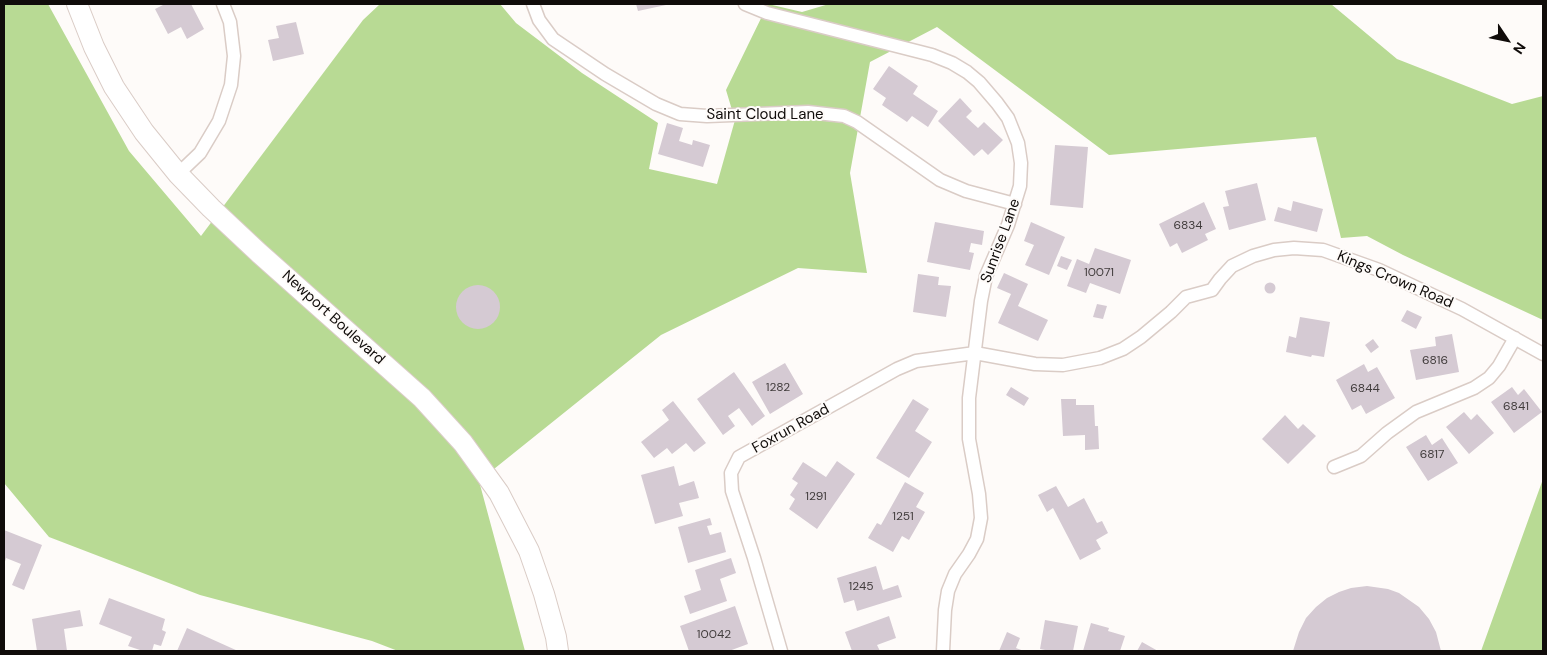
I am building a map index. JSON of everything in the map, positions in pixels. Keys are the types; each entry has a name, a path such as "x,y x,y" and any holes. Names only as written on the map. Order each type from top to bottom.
{"main road":[{"name":"Newport Boulevard","path":"77,4 94,47 114,87 144,132 178,174 211,208 422,398 463,443 499,493 529,551 544,594 558,651"}],"street":[{"path":"178,174 200,153 219,122 231,85 234,56 230,22 223,4"},
{"name":"Saint Cloud Lane","path":"533,4 540,20 553,39 605,74 656,104 680,114 707,116 808,112 844,116 857,122 940,180 966,191 1015,204"},
{"name":"Sunrise Lane","path":"745,4 767,13 932,55 967,72 979,82 997,103 1014,130 1018,143 1021,164 1020,186 1008,224 986,276 981,301 969,398 968,439 979,494 981,518 977,539 948,591 943,651"},
{"name":"Kings Crown Road","path":"975,353 1034,364 1063,365 1100,358 1123,349 1141,337 1186,297 1212,290 1232,266 1253,256 1274,250 1294,248 1323,250 1354,260 1462,309 1543,354"},
{"path":"1334,467 1360,456 1416,412 1474,388 1489,378 1499,366 1514,338"},
{"name":"Foxrun Road","path":"781,651 732,491 731,473 739,457 897,368 924,359 975,353"}],"green space":[{"path":"4,4 48,4 129,151 201,236 363,20 380,4 500,4 516,23 582,73 658,123 649,169 717,184 735,120 726,90 768,4 802,12 829,4 1331,4 1397,59 1512,104 1543,96 1543,320 1403,255 1367,236 1341,238 1316,137 1109,155 937,27 870,62 850,173 867,273 798,268 661,335 479,481 525,651 398,651 372,641 200,595 49,537 4,483"},
{"path":"1543,479 1543,651 1481,651"}],"building":[{"path":"165,4 191,4 204,29 187,39 181,27 168,34 155,9"},
{"path":"636,4 666,4 666,5 638,11"},
{"path":"296,22 304,54 273,61 268,40 279,38 276,26"},
{"path":"889,66 918,86 913,94 938,111 928,127 912,116 907,122 882,105 886,98 873,89"},
{"path":"960,98 972,111 966,117 978,128 984,122 1003,140 988,155 982,149 974,156 938,121"},
{"path":"667,123 683,128 679,141 692,145 693,140 710,145 703,167 658,154"},
{"path":"1055,145 1088,147 1083,208 1050,205"},
{"path":"1257,183 1266,220 1229,230 1223,207 1229,206 1225,191"},
{"path":"1293,201 1323,209 1317,232 1274,221 1278,207 1291,211"},
{"path":"1204,202 1216,229 1205,234 1208,240 1182,253 1177,243 1170,247 1159,224"},
{"path":"935,222 984,231 982,245 971,243 969,252 974,253 970,270 927,262"},
{"path":"1031,222 1065,237 1049,275 1025,265 1034,245 1024,241"},
{"path":"1095,248 1131,260 1120,294 1090,283 1086,293 1067,286 1077,259 1089,264"},
{"path":"1061,256 1072,260 1067,270 1057,266"},
{"path":"1004,273 1028,284 1018,306 1048,320 1038,341 998,323 1011,294 997,288"},
{"path":"918,274 939,277 938,285 951,286 946,317 913,312"},
{"path":"1268,283 1272,283 1275,288 1274,292 1268,293 1265,290 1265,286"},
{"path":"478,285 490,289 496,295 500,307 496,319 490,325 478,329 466,325 460,319 456,307 460,295 466,289"},
{"path":"1097,304 1107,306 1103,319 1093,317"},
{"path":"1407,310 1422,317 1416,329 1401,321"},
{"path":"1300,317 1330,322 1324,357 1312,355 1311,357 1286,352 1289,336 1296,338"},
{"path":"1452,334 1459,372 1416,380 1410,350 1436,346 1435,337"},
{"path":"1373,339 1379,347 1371,353 1365,345"},
{"path":"785,363 803,394 770,414 752,382"},
{"path":"1364,364 1368,372 1377,367 1395,398 1366,414 1361,405 1352,410 1336,380"},
{"path":"734,372 765,416 752,426 739,408 728,416 735,426 723,435 697,399"},
{"path":"1011,387 1029,398 1024,406 1006,395"},
{"path":"1512,387 1518,395 1524,389 1542,412 1514,433 1491,402"},
{"path":"913,399 929,409 915,431 932,442 909,478 876,458"},
{"path":"1061,399 1076,399 1076,405 1094,405 1095,426 1098,426 1099,449 1085,450 1085,435 1063,436"},
{"path":"673,401 706,443 694,452 686,443 672,454 667,448 654,458 641,442 669,420 662,410"},
{"path":"1464,412 1471,420 1477,414 1494,433 1469,454 1446,427"},
{"path":"1285,415 1298,429 1303,424 1316,436 1288,464 1262,439"},
{"path":"1426,435 1432,445 1442,438 1458,463 1428,481 1406,447"},
{"path":"837,461 855,474 817,529 789,509 795,499 790,495 798,483 792,479 803,462 826,477"},
{"path":"674,466 679,486 694,481 699,498 679,503 683,516 655,524 641,475"},
{"path":"905,482 924,493 916,507 925,512 909,540 902,536 893,552 868,538 877,523 881,525"},
{"path":"1056,486 1068,507 1084,498 1097,523 1102,521 1108,533 1096,540 1101,549 1080,560 1053,508 1047,512 1038,495"},
{"path":"710,518 712,525 707,526 710,535 721,532 726,552 688,563 678,527"},
{"path":"4,530 42,545 24,590 12,585 21,564 6,558 4,565"},
{"path":"731,558 736,573 720,579 727,601 690,614 684,596 701,590 695,570"},
{"path":"876,566 883,590 898,585 902,597 857,611 854,600 844,603 837,578"},
{"path":"1367,586 1388,589 1399,593 1419,607 1429,619 1436,632 1441,651 1293,651 1306,618 1316,607 1327,598 1339,592"},
{"path":"109,598 165,619 162,630 166,632 161,646 154,644 152,651 143,651 128,646 132,637 99,624"},
{"path":"735,606 748,644 729,651 689,651 680,626"},
{"path":"80,610 83,626 64,629 67,651 37,651 32,619"},
{"path":"889,616 896,638 877,645 880,651 852,651 845,632"},
{"path":"1045,620 1078,626 1073,651 1040,649"},
{"path":"1091,623 1109,628 1108,631 1125,636 1120,651 1083,651"},
{"path":"187,628 238,651 177,651"},
{"path":"1007,632 1020,638 1016,648 1024,651 999,651"},
{"path":"1142,642 1158,651 1137,651"}]}
